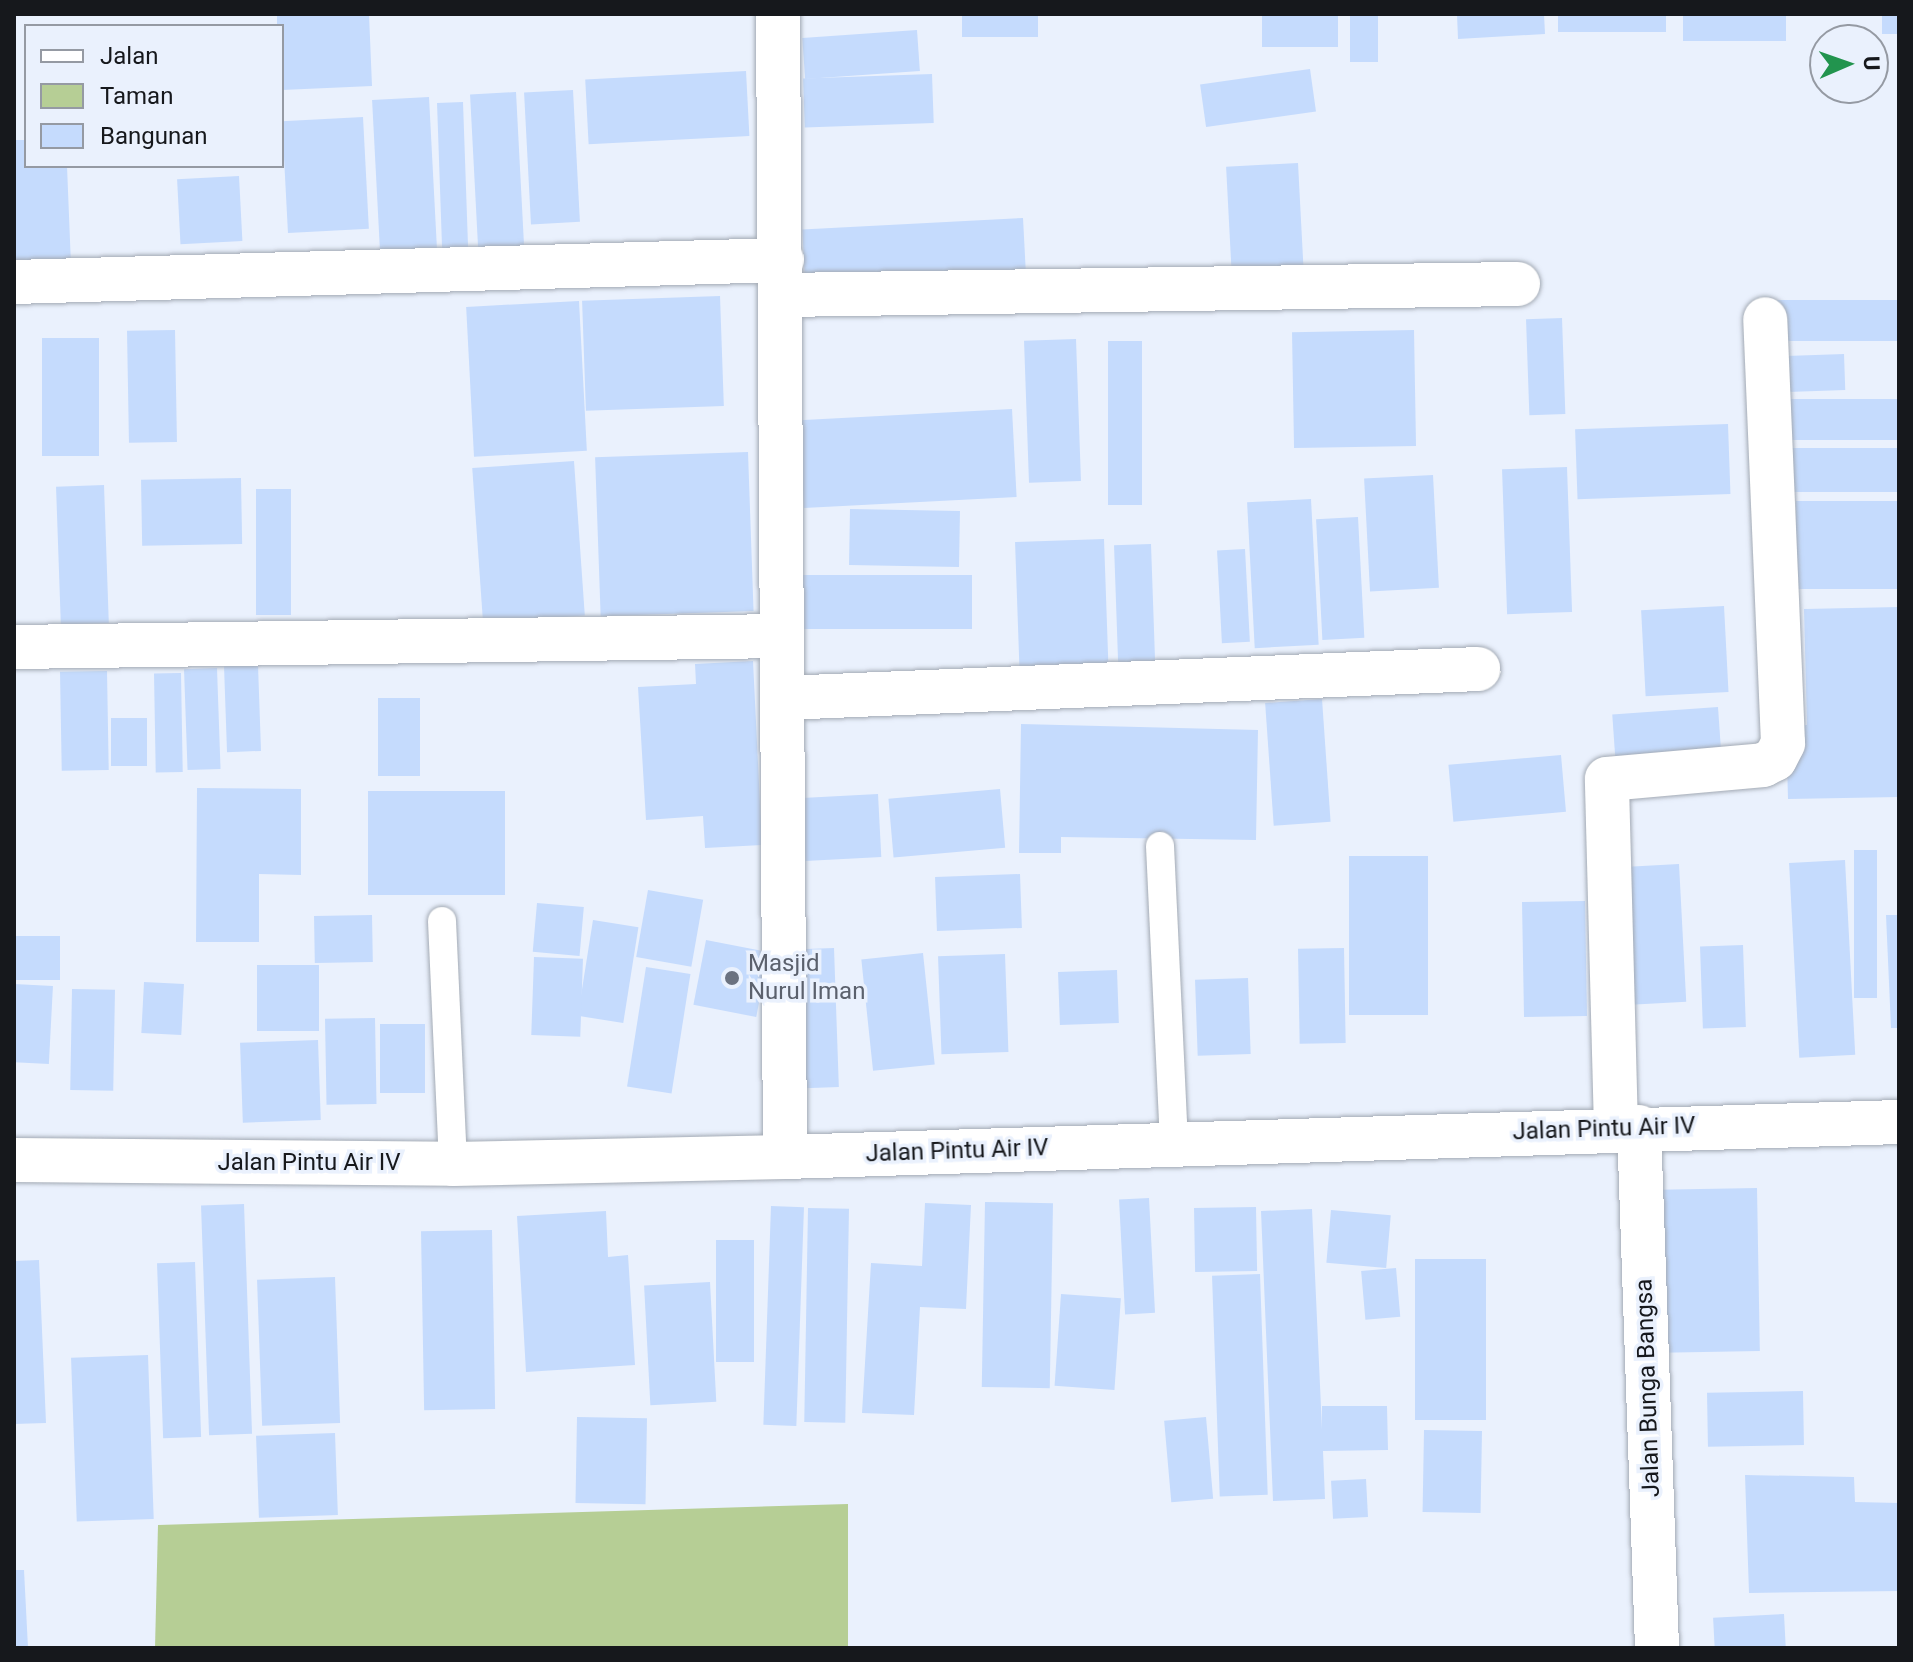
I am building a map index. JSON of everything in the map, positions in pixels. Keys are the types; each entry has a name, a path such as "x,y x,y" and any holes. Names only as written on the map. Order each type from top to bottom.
{"street":[{"path":"778,14 782,278 779,636 784,698 785,1157"},
{"path":"14,282 782,278 1518,284"},
{"name":"Jalan Bunga Bangsa","path":"1657,1648 1607,779 1763,765 1775,759 1783,743 1765,319"},
{"path":"14,647 779,636"},
{"path":"784,698 1478,669"},
{"name":"Jalan Pintu Air IV","path":"14,1160 453,1164 785,1157 1627,1128 1899,1122"}],"lane":[{"path":"1160,846 1174,1144"},
{"path":"442,921 453,1164"}],"green space":[{"path":"848,1504 848,1648 155,1648 158,1525"}],"building":[{"path":"277,14 369,14 372,86 284,90 284,24 277,24"},
{"path":"962,14 1038,14 1038,37 962,37"},
{"path":"1262,14 1338,14 1338,47 1262,47"},
{"path":"1350,14 1378,14 1378,62 1350,62"},
{"path":"1457,14 1544,14 1545,34 1458,39"},
{"path":"1558,14 1666,14 1666,32 1558,32"},
{"path":"1683,14 1786,14 1786,41 1683,41"},
{"path":"1882,14 1899,14 1899,34 1889,34 1889,24 1882,24"},
{"path":"917,30 920,71 805,79 802,38"},
{"path":"1310,69 1316,112 1206,127 1200,84"},
{"path":"746,71 749,136 589,144 585,79"},
{"path":"932,74 934,123 805,127 803,79"},
{"path":"573,90 580,222 531,224 524,93"},
{"path":"516,92 524,251 478,253 470,94"},
{"path":"429,97 437,252 380,255 372,100"},
{"path":"463,102 468,251 442,252 437,103"},
{"path":"363,117 369,229 288,233 284,121"},
{"path":"14,140 24,140 24,168 67,168 71,265 14,267"},
{"path":"1298,163 1304,275 1232,279 1226,167"},
{"path":"239,176 242,241 180,244 177,179"},
{"path":"1023,218 1026,273 805,284 802,230"},
{"path":"720,296 724,406 586,411 582,301"},
{"path":"1777,300 1899,300 1899,341 1777,341"},
{"path":"579,301 587,451 474,457 466,307"},
{"path":"1562,318 1565,414 1529,415 1526,319"},
{"path":"175,330 177,442 129,443 127,331"},
{"path":"1414,330 1416,446 1294,448 1292,332"},
{"path":"42,338 99,338 99,456 42,456"},
{"path":"1076,339 1081,481 1029,483 1024,341"},
{"path":"1108,341 1142,341 1142,505 1108,505"},
{"path":"1844,354 1845,390 1780,392 1779,356"},
{"path":"1783,399 1899,399 1899,440 1783,440"},
{"path":"1012,409 1017,497 804,508 799,420"},
{"path":"1728,424 1730,494 1578,499 1575,429"},
{"path":"1789,448 1899,448 1899,492 1789,492"},
{"path":"748,452 754,611 601,616 595,457"},
{"path":"574,461 585,616 483,623 472,468"},
{"path":"1567,467 1572,612 1507,614 1502,469"},
{"path":"1433,475 1439,588 1370,591 1364,479"},
{"path":"241,478 242,544 142,546 141,480"},
{"path":"104,485 109,623 61,625 56,487"},
{"path":"256,489 291,489 291,615 256,615"},
{"path":"1311,499 1319,645 1255,648 1247,502"},
{"path":"1796,501 1899,501 1899,589 1796,589"},
{"path":"850,509 960,511 959,567 849,565"},
{"path":"1358,517 1364,638 1322,640 1316,519"},
{"path":"1104,539 1109,678 1020,681 1015,542"},
{"path":"1151,544 1156,676 1119,677 1114,545"},
{"path":"1245,549 1250,642 1222,643 1217,550"},
{"path":"802,575 972,575 972,629 802,629"},
{"path":"1724,606 1729,692 1646,696 1641,610"},
{"path":"1899,607 1899,797 1788,799 1786,725 1807,725 1804,609"},
{"path":"753,661 762,845 705,848 703,816 646,820 638,687 696,684 695,664"},
{"path":"258,665 261,751 227,752 224,666"},
{"path":"217,668 221,769 188,770 184,669"},
{"path":"107,671 109,770 62,771 60,672"},
{"path":"154,673 181,673 183,772 156,772"},
{"path":"378,698 420,698 420,776 378,776"},
{"path":"1322,699 1331,822 1274,826 1265,703"},
{"path":"1718,707 1721,754 1616,761 1612,714"},
{"path":"111,718 147,718 147,766 111,766"},
{"path":"1021,724 1258,730 1256,840 1061,837 1061,853 1019,853"},
{"path":"1561,755 1566,812 1453,822 1448,765"},
{"path":"197,788 301,789 301,875 259,874 259,942 196,942"},
{"path":"1000,789 1005,848 894,858 888,799"},
{"path":"368,791 505,791 505,895 368,895"},
{"path":"878,794 881,857 805,861 802,798"},
{"path":"1854,850 1877,850 1877,998 1854,998"},
{"path":"1349,856 1428,856 1428,1015 1349,1015"},
{"path":"1845,860 1855,1055 1799,1058 1789,863"},
{"path":"1679,864 1686,1002 1626,1005 1619,867"},
{"path":"1020,874 1022,928 937,931 935,877"},
{"path":"648,890 703,900 691,967 636,957"},
{"path":"1585,901 1587,1016 1524,1017 1522,902"},
{"path":"537,903 584,907 580,956 533,952"},
{"path":"372,915 373,962 315,963 314,916"},
{"path":"1886,915 1899,915 1899,1028 1891,1028"},
{"path":"593,920 638,927 623,1023 578,1016"},
{"path":"14,936 60,936 60,980 14,980"},
{"name":"Masjid Nurul Iman","path":"706,940 769,952 756,1017 693,1005"},
{"path":"1743,945 1746,1027 1703,1028 1700,947"},
{"path":"834,948 839,1087 797,1088 792,949"},
{"path":"1344,948 1346,1043 1300,1044 1298,949"},
{"path":"923,953 935,1064 873,1071 861,959"},
{"path":"1005,954 1008,1052 941,1054 938,956"},
{"path":"534,957 583,959 580,1037 531,1035"},
{"path":"257,965 319,965 319,1031 257,1031"},
{"path":"646,967 690,974 672,1094 627,1087"},
{"path":"1117,970 1119,1023 1060,1025 1058,972"},
{"path":"1248,978 1251,1054 1198,1056 1195,980"},
{"path":"144,982 184,984 181,1035 141,1033"},
{"path":"14,984 53,986 49,1064 14,1062"},
{"path":"72,989 115,990 113,1091 70,1090"},
{"path":"375,1018 377,1104 327,1105 325,1019"},
{"path":"380,1024 425,1024 425,1093 380,1093"},
{"path":"318,1040 321,1120 243,1123 240,1043"},
{"path":"1757,1188 1760,1351 1647,1353 1644,1190"},
{"path":"1149,1198 1155,1313 1125,1314 1119,1200"},
{"path":"985,1202 1053,1203 1050,1388 982,1387"},
{"path":"925,1203 971,1205 966,1309 920,1307 914,1415 862,1413 871,1263 922,1266"},
{"path":"244,1204 252,1434 209,1435 201,1206"},
{"path":"771,1206 804,1207 796,1426 763,1425"},
{"path":"1256,1207 1257,1271 1195,1272 1194,1208"},
{"path":"808,1208 849,1209 845,1423 804,1422"},
{"path":"1312,1209 1322,1429 1322,1406 1387,1406 1388,1450 1323,1451 1325,1499 1273,1501 1261,1211"},
{"path":"1331,1210 1391,1215 1386,1268 1326,1263"},
{"path":"606,1211 608,1257 628,1255 635,1365 526,1372 517,1216"},
{"path":"492,1230 495,1409 424,1410 421,1231"},
{"path":"716,1240 754,1240 754,1362 716,1362"},
{"path":"1415,1259 1486,1259 1486,1420 1415,1420"},
{"path":"39,1260 46,1423 14,1424 14,1261"},
{"path":"195,1262 201,1437 163,1438 157,1263"},
{"path":"1396,1268 1400,1317 1365,1320 1361,1271"},
{"path":"1260,1274 1268,1495 1220,1497 1212,1276"},
{"path":"335,1277 340,1423 262,1426 257,1280"},
{"path":"710,1282 716,1402 650,1405 644,1285"},
{"path":"1061,1294 1121,1298 1114,1390 1055,1386"},
{"path":"148,1355 154,1519 77,1522 71,1358"},
{"path":"1803,1391 1804,1445 1708,1447 1707,1393"},
{"path":"577,1417 647,1418 645,1504 575,1503"},
{"path":"1206,1417 1213,1499 1171,1502 1164,1421"},
{"path":"1424,1430 1482,1431 1481,1513 1423,1512"},
{"path":"335,1433 338,1515 259,1518 256,1436"},
{"path":"1745,1475 1854,1477 1855,1502 1899,1503 1899,1591 1749,1593"},
{"path":"1366,1479 1368,1517 1333,1519 1331,1481"},
{"path":"14,1570 24,1570 28,1648 14,1648"},
{"path":"1784,1614 1786,1648 1715,1648 1713,1618"}],"place":[{"name":"Masjid Nurul Iman","path":"732,978"}]}
